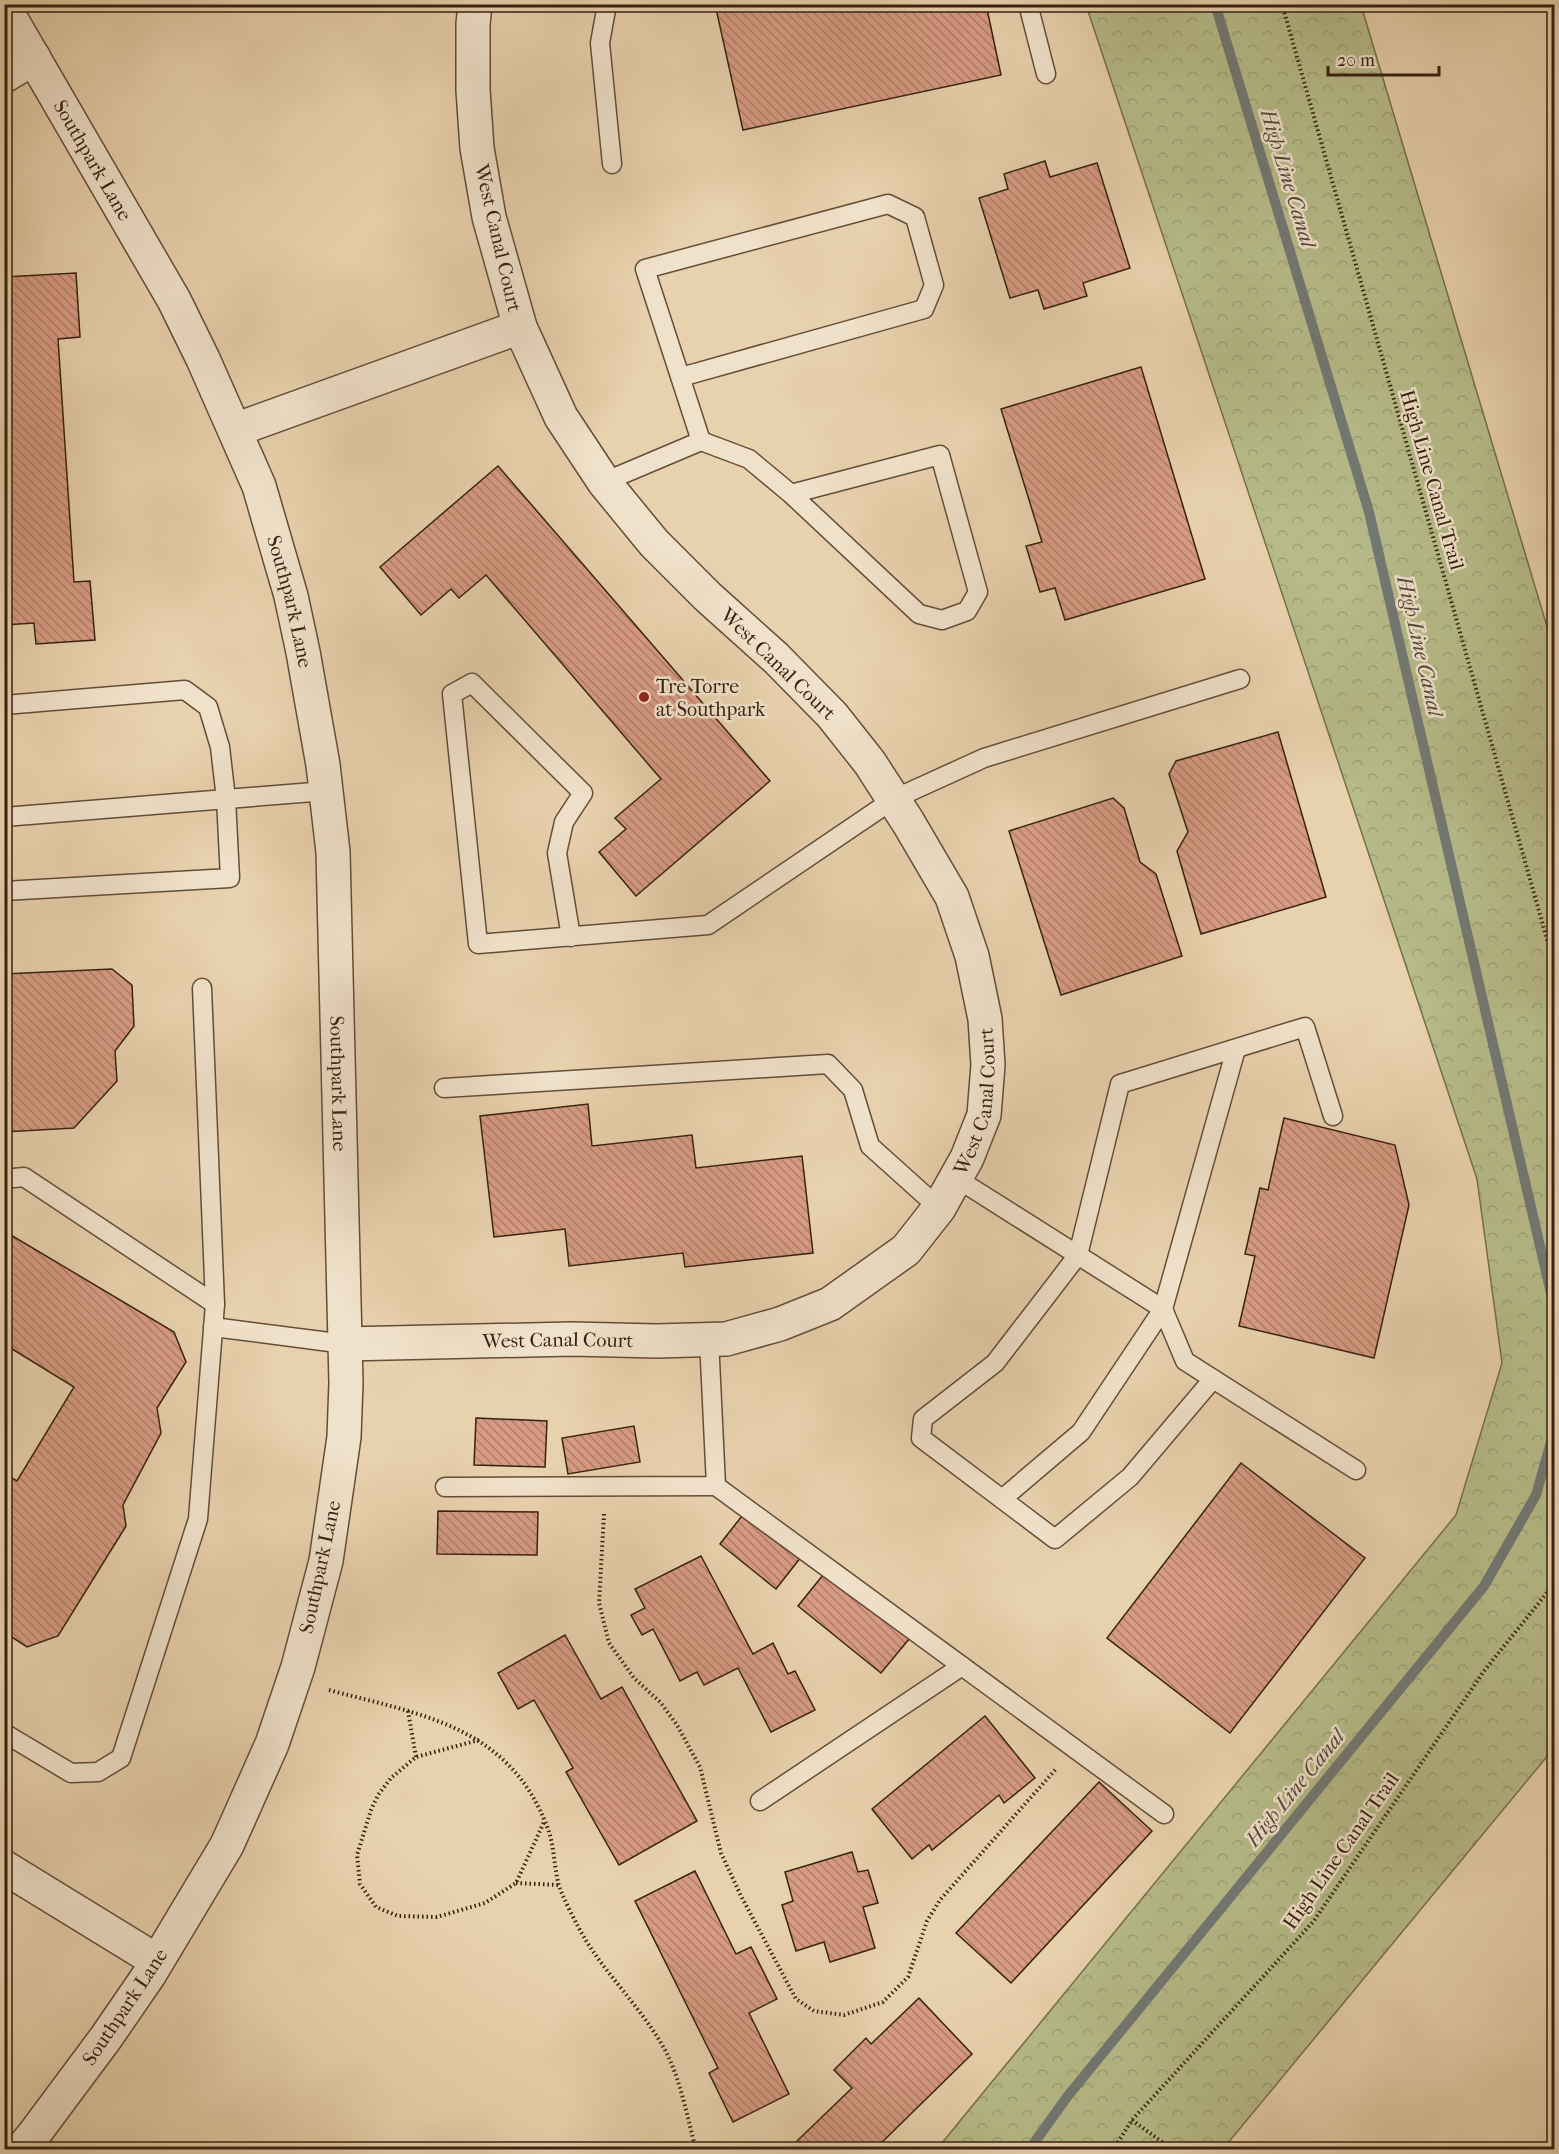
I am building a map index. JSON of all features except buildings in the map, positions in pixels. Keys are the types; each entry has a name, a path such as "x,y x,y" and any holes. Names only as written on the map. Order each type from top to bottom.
{"street":[{"name":"West Canal Court","path":"345,1344 571,1339 709,1340 726,1339 780,1323 830,1304 906,1250 939,1208 967,1158 984,1115 988,1065 985,1019 972,956 952,897 894,799 870,763 832,715 776,657 708,597 654,543 604,482 561,417 520,327 489,217 477,148 473,90 475,4"},
{"name":"Southpark Lane","path":"4,7 174,300 259,486 291,596 307,675 326,791 333,852 346,1383 344,1437 326,1561 298,1667 272,1744 227,1845 157,1961 105,2039 21,2150"},
{"path":"4,76 34,58"},
{"name":"West Canal Court","path":"235,430 520,327"},
{"path":"4,1867 157,1961"}],"lane":[{"path":"607,4 600,43 612,164"},
{"path":"1028,4 1046,74"},
{"path":"681,377 924,309 934,285 915,217 888,204 645,269 702,441"},
{"path":"604,482 702,441 749,459 791,494 919,614 942,620 967,612 978,592 940,455 791,494"},
{"path":"571,937 557,853 564,822 584,793 472,682 452,694 478,944 571,937 708,925 894,799 984,758 1240,680"},
{"path":"4,705 185,690 208,706 220,747 226,799 230,878 4,891"},
{"path":"4,817 326,791"},
{"path":"4,1733 70,1773 98,1772 121,1758 198,1519 215,1304 202,988"},
{"path":"1214,1379 1130,1478 1055,1539 921,1438 923,1419 995,1364 1078,1256 1120,1084 1305,1028 1333,1116"},
{"path":"1002,1499 1081,1432 1163,1309 1236,1049"},
{"path":"444,1088 828,1064 853,1089 870,1146 939,1208"},
{"path":"4,1179 24,1177 215,1304"},
{"path":"956,1178 1163,1309 1185,1361 1356,1470"},
{"path":"213,1327 345,1344"},
{"path":"709,1340 716,1486"},
{"path":"446,1487 716,1486 1164,1814"},
{"path":"760,1802 962,1666"}],"path":[{"name":"High Line Canal Trail","path":"1282,4 1554,964"},
{"name":"High Line Canal Trail","path":"1113,2150 1132,2120 1313,1922 1484,1671 1554,1584"},
{"path":"329,1690 438,1720 480,1740 509,1765 529,1789 552,1841 559,1885 585,1939 666,2051 677,2080 696,2150"},
{"path":"408,1711 416,1757"},
{"path":"480,1740 416,1757 391,1778 378,1795 357,1855 360,1884 376,1907 398,1916 438,1917 485,1903 516,1883 545,1821"},
{"path":"516,1883 559,1885"},
{"path":"1132,2120 1173,2150"}],"green space":[{"path":"1086,5 1361,5 1554,650 1554,1748 1223,2149 937,2149 1456,1515 1502,1363 1477,1179"}],"waterway":[{"name":"High Line Canal","path":"1215,4 1369,512 1554,1306"},
{"name":"High Line Canal","path":"1029,2150 1067,2097 1484,1586 1536,1495 1554,1431"}],"place":[{"name":"Tre Torre at Southpark","path":"644,697"}]}
